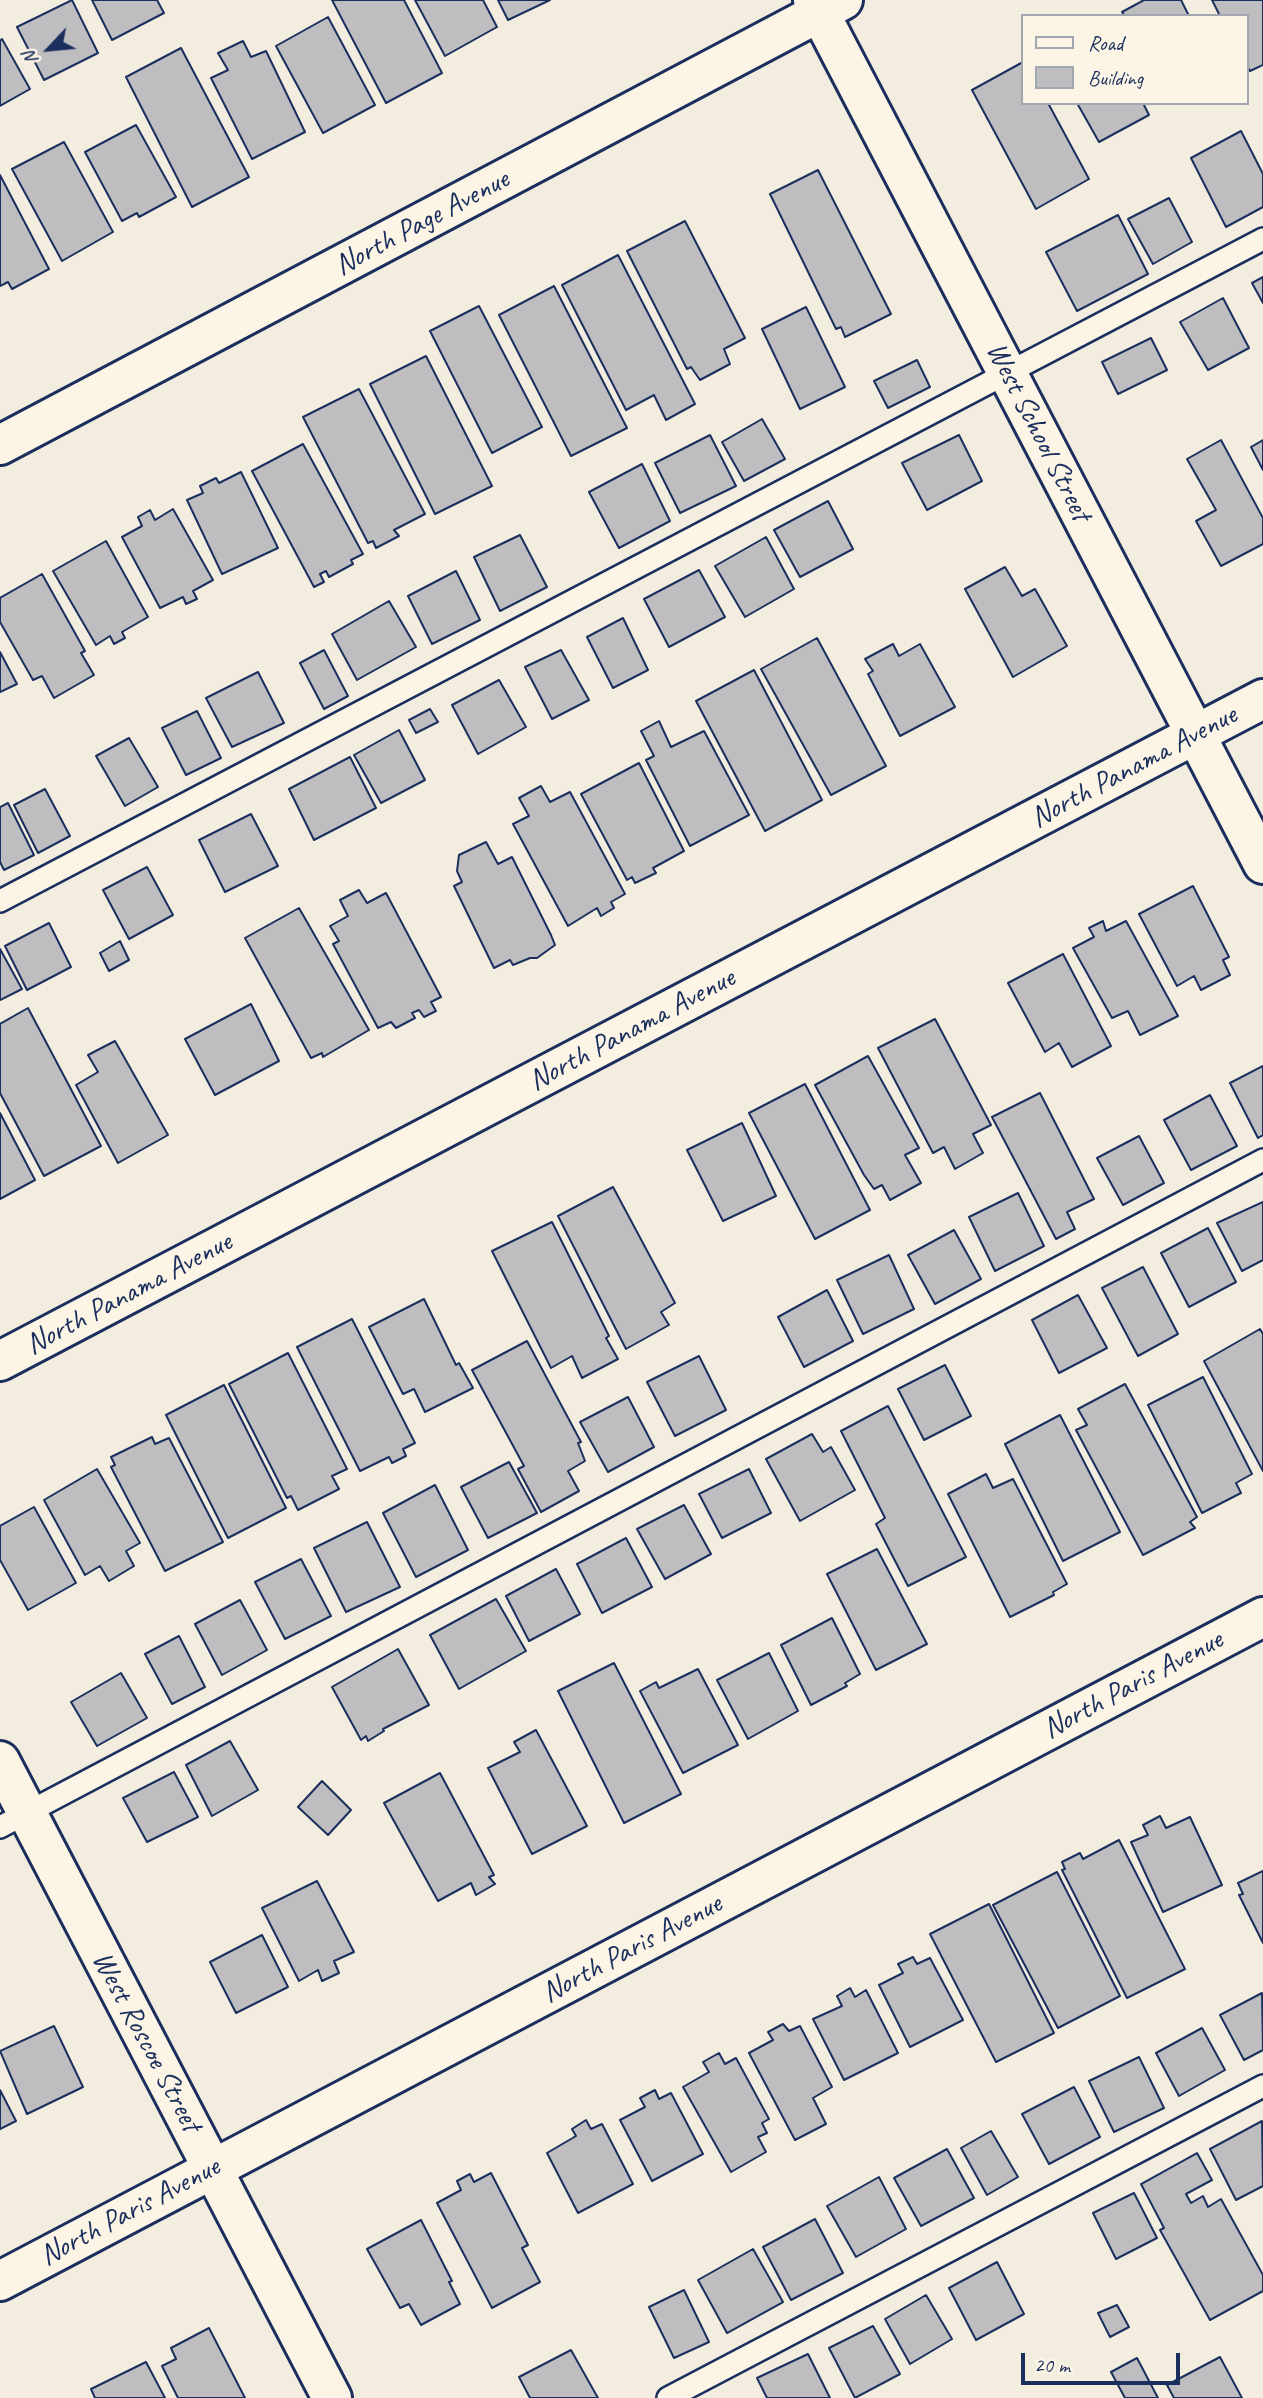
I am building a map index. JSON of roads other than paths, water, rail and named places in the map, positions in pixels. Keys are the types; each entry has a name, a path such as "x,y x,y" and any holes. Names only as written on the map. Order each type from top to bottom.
{"street":[{"name":"West School Street","path":"825,4 1008,374 1263,864"},
{"name":"North Page Avenue","path":"0,445 825,4"},
{"name":"North Panama Avenue","path":"0,1361 1263,699"},
{"name":"North Paris Avenue","path":"0,2281 1263,1617"},
{"name":"West Roscoe Street","path":"0,1761 13,1820 212,2169 331,2398"}],"lane":[{"path":"0,901 1263,239"},
{"path":"13,1820 1263,1160"},
{"path":"668,2398 1263,2086"}]}
